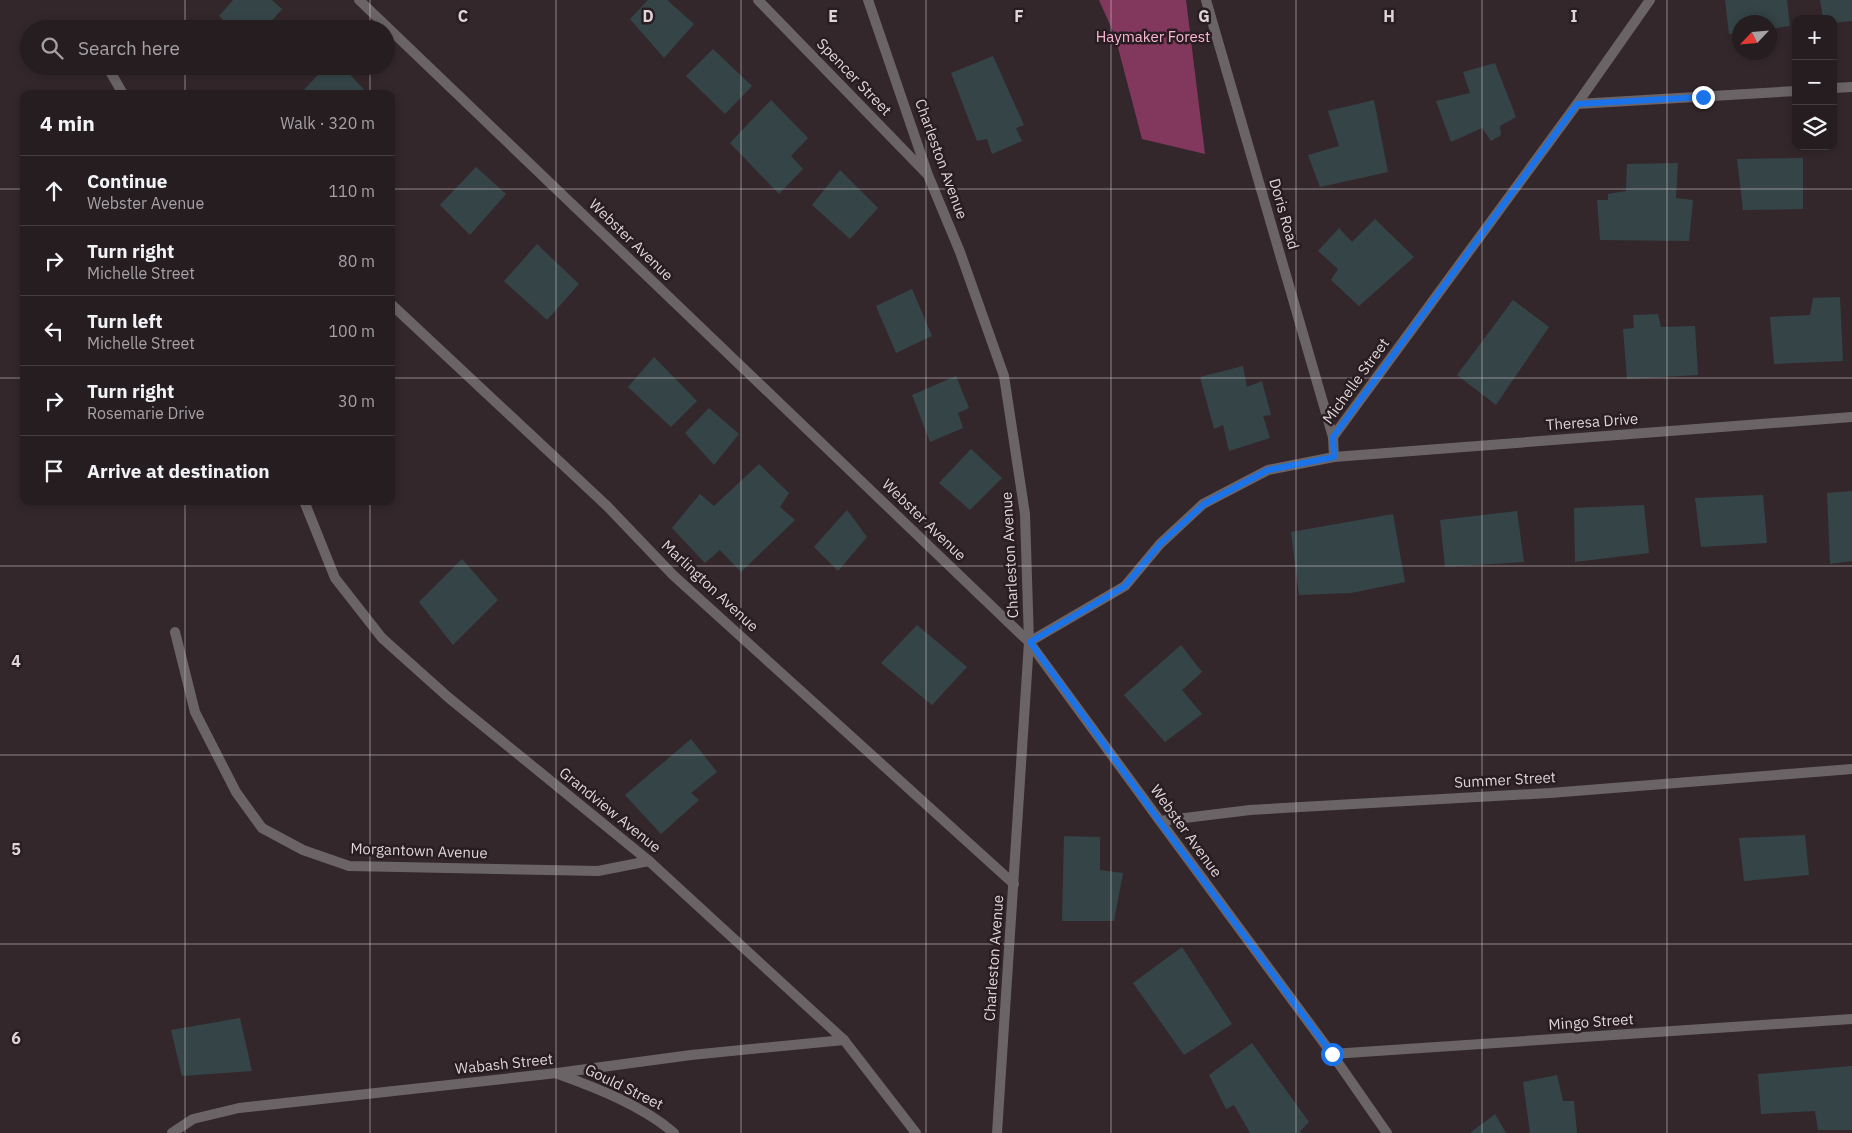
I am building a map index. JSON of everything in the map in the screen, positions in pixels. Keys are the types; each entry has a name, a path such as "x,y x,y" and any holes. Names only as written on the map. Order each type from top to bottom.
{"street":[{"name":"Webster Avenue","path":"359,0 380,20"},
{"name":"Spencer Street","path":"758,0 928,175"},
{"name":"Charleston Avenue","path":"868,0 928,175 960,252 1004,376 1025,514 1030,642 997,1133"},
{"name":"Doris Road","path":"1206,0 1333,437"},
{"name":"Michelle Street","path":"1334,457 1333,437 1577,104 1650,0"},
{"name":"Webster Avenue","path":"395,34 1030,642 1160,822 1332,1054 1387,1133"},
{"path":"112,75 121,90"},
{"path":"1837,88 1852,87"},
{"path":"1577,104 1792,91"},
{"name":"Marlington Avenue","path":"395,308 608,507 673,574 1014,884"},
{"name":"Theresa Drive","path":"1334,457 1852,417"},
{"path":"1030,642 1125,586 1160,544 1204,504 1268,470 1334,457"},
{"name":"Grandview Avenue","path":"306,505 335,578 382,638 449,698 649,860 844,1040 916,1133"},
{"name":"Morgantown Avenue","path":"175,632 195,712 236,792 262,828 303,850 349,866 598,871 649,860"},
{"name":"Summer Street","path":"1160,822 1250,810 1550,793 1852,769"},
{"name":"Mingo Street","path":"1332,1054 1852,1019"},
{"name":"Wabash Street","path":"172,1133 193,1119 239,1108 557,1073 691,1055 844,1040"},
{"name":"Gould Street","path":"557,1073 586,1084 657,1118 674,1133"}],"green space":[{"name":"Haymaker Forest","path":"1099,0 1186,0 1205,154 1142,139 1115,36"}],"building":[{"path":"233,0 272,0 282,9 273,20 223,20 219,16"},
{"path":"648,0 667,0 694,24 664,58 630,19"},
{"path":"1725,0 1787,0 1790,26 1777,28 1777,15 1732,15 1732,34 1729,34"},
{"path":"1820,0 1852,0 1852,21 1837,23 1837,15 1822,15"},
{"path":"713,49 752,86 725,114 686,76"},
{"path":"993,56 1024,125 1016,128 1022,141 992,154 987,139 977,141 951,73"},
{"path":"1495,63 1516,117 1500,126 1501,135 1491,141 1482,128 1451,142 1436,101 1470,93 1463,72"},
{"path":"318,75 350,75 364,90 304,90"},
{"path":"771,100 808,138 791,156 803,169 779,194 730,143"},
{"path":"1374,100 1388,172 1320,187 1308,155 1339,146 1328,111"},
{"path":"1803,158 1803,209 1743,210 1737,159"},
{"path":"1678,163 1676,198 1693,200 1689,241 1600,240 1597,200 1608,200 1608,194 1626,191 1627,164"},
{"path":"476,167 506,194 470,235 440,205"},
{"path":"840,170 878,208 850,239 812,205"},
{"path":"1375,219 1414,257 1359,306 1331,280 1338,269 1318,251 1339,228 1352,242"},
{"path":"537,244 579,284 547,320 504,281"},
{"path":"912,289 932,336 896,353 876,306"},
{"path":"1840,297 1843,361 1774,364 1770,317 1810,315 1813,298"},
{"path":"1513,300 1549,327 1496,405 1457,375"},
{"path":"1658,314 1661,327 1695,326 1698,375 1627,379 1623,329 1634,328 1633,315"},
{"path":"654,357 697,401 671,427 628,387"},
{"path":"1243,366 1247,387 1262,381 1271,415 1263,416 1270,438 1229,451 1223,425 1214,429 1200,377"},
{"path":"956,376 969,408 958,413 963,428 930,442 912,395"},
{"path":"709,408 739,434 714,465 685,433"},
{"path":"971,449 1002,478 970,510 939,483"},
{"path":"759,464 789,493 780,507 795,520 741,572 720,550 705,563 672,528 700,494 714,506"},
{"path":"1852,491 1852,561 1830,564 1827,493"},
{"path":"1763,495 1767,543 1701,547 1695,498"},
{"path":"1644,505 1649,553 1575,562 1574,508"},
{"path":"847,510 867,537 838,571 814,547"},
{"path":"1517,511 1524,562 1445,567 1440,520"},
{"path":"1393,514 1405,582 1351,593 1299,595 1291,532"},
{"path":"462,559 498,600 453,645 419,602"},
{"path":"917,625 967,667 932,705 881,663"},
{"path":"1181,645 1202,672 1182,690 1202,714 1165,742 1124,695"},
{"path":"691,739 717,772 691,793 699,800 661,834 625,795"},
{"path":"1805,835 1809,875 1744,881 1739,838"},
{"path":"1064,836 1100,837 1100,870 1123,873 1114,921 1062,921"},
{"path":"1182,947 1232,1024 1184,1055 1133,983"},
{"path":"240,1018 252,1071 182,1076 171,1030"},
{"path":"1252,1043 1309,1122 1300,1131 1301,1133 1250,1133 1234,1105 1226,1109 1209,1075"},
{"path":"1852,1066 1852,1130 1818,1130 1815,1111 1761,1114 1758,1074"},
{"path":"1557,1075 1563,1101 1574,1101 1577,1133 1530,1133 1523,1082"},
{"path":"1495,1114 1506,1133 1470,1133"}],"route":[{"path":"1332,1054 1160,822 1030,642 1125,586 1160,544 1204,504 1268,470 1334,457 1333,437 1577,104 1703,97"}]}
